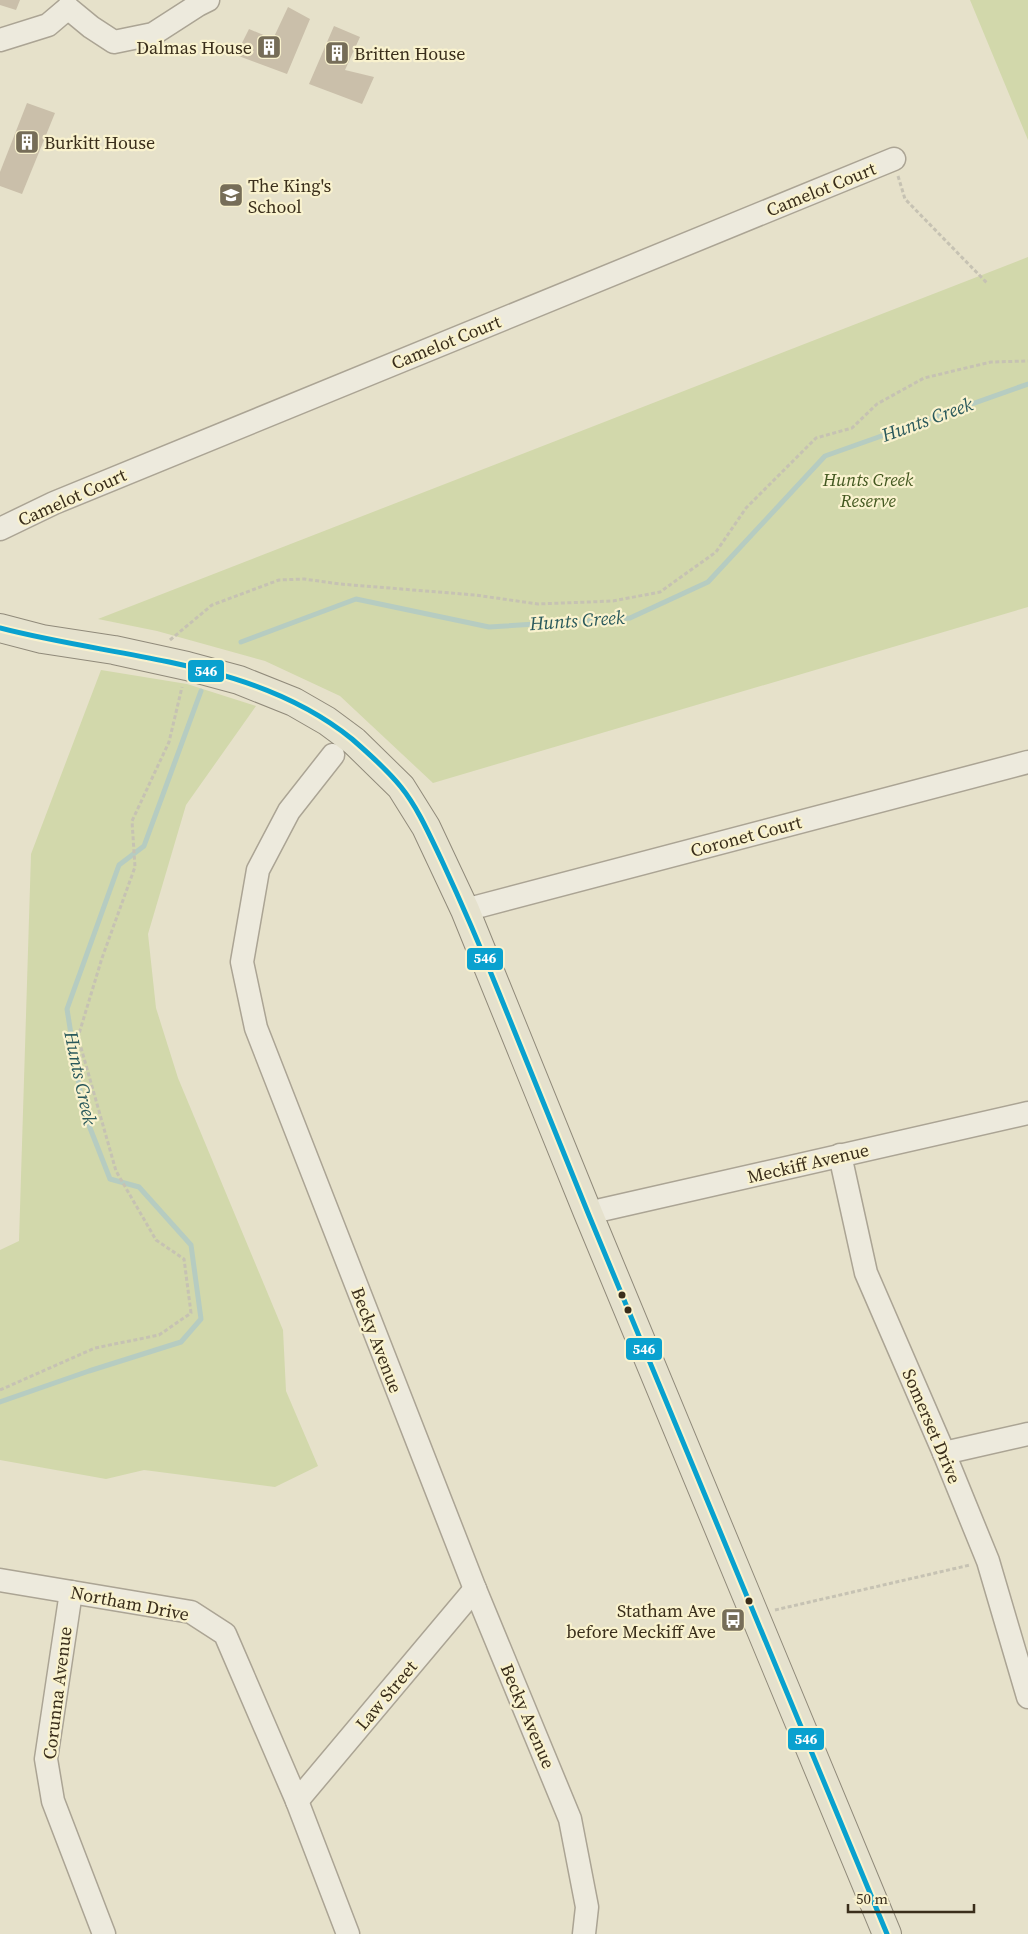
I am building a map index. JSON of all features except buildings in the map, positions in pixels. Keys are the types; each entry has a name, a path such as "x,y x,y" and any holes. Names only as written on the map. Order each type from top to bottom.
{"main road":[{"path":"0,628 42,639 150,657 239,680 294,702 327,721 354,741 401,787 426,826 465,910 588,1213 887,1934"}],"street":[{"path":"0,40 48,25 69,4 91,27 114,42 153,34 198,4 208,0"},
{"name":"Camelot Court","path":"0,529 54,503 894,159"},
{"name":"Becky Avenue","path":"333,755 289,811 258,870 242,962 256,1028 475,1589 570,1819 587,1907 584,1934"},
{"name":"Coronet Court","path":"465,910 1028,762"},
{"name":"Meckiff Avenue","path":"588,1213 1028,1113"},
{"name":"Somerset Drive","path":"840,1155 866,1273 944,1453 988,1561 1028,1697"},
{"path":"944,1453 1028,1434"},
{"name":"Northam Drive","path":"0,1580 192,1612 225,1634 297,1800 348,1934"},
{"name":"Law Street","path":"297,1800 475,1589"},
{"name":"Corunna Avenue","path":"71,1592 46,1759 53,1800 104,1934"}],"path":[{"path":"894,159 904,199 987,283"},
{"path":"150,657 212,605 279,580 304,579 340,584 475,595 538,604 614,601 660,592 716,552 746,508 816,438 852,428 876,404 924,378 991,362 1028,361"},
{"path":"0,1390 95,1348 159,1335 190,1313 184,1259 156,1240 116,1171 78,1037 105,950 135,867 132,821 169,742 187,666"},
{"path":"776,1610 988,1561"}],"green space":[{"path":"970,0 1028,0 1028,140"},
{"name":"Hunts Creek Reserve","path":"1028,257 1028,607 433,783 340,696 265,661 157,631 98,619"},
{"path":"101,670 187,684 256,706 186,805 148,934 156,1008 178,1078 283,1330 286,1391 318,1466 275,1487 144,1470 106,1479 0,1460 0,1250 19,1241 31,854"}],"waterway":[{"name":"Hunts Creek","path":"241,642 356,599 489,627 630,618 708,582 825,456 1028,384"},
{"name":"Hunts Creek","path":"0,1402 181,1342 201,1319 191,1245 139,1187 110,1179 83,1110 67,1009 119,865 144,846 201,691"}],"transit line":[{"name":"546","path":"0,628 183,665 228,677 272,692 313,713 352,739 396,781 407,795 433,842 457,893 887,1934"}],"place":[{"name":"Dalmas House","path":"269,47"},
{"name":"Britten House","path":"337,53"},
{"name":"Burkitt House","path":"27,142"},
{"name":"The King's School","path":"231,195"},
{"name":"Statham Ave before Meckiff Ave","path":"733,1620"}]}
